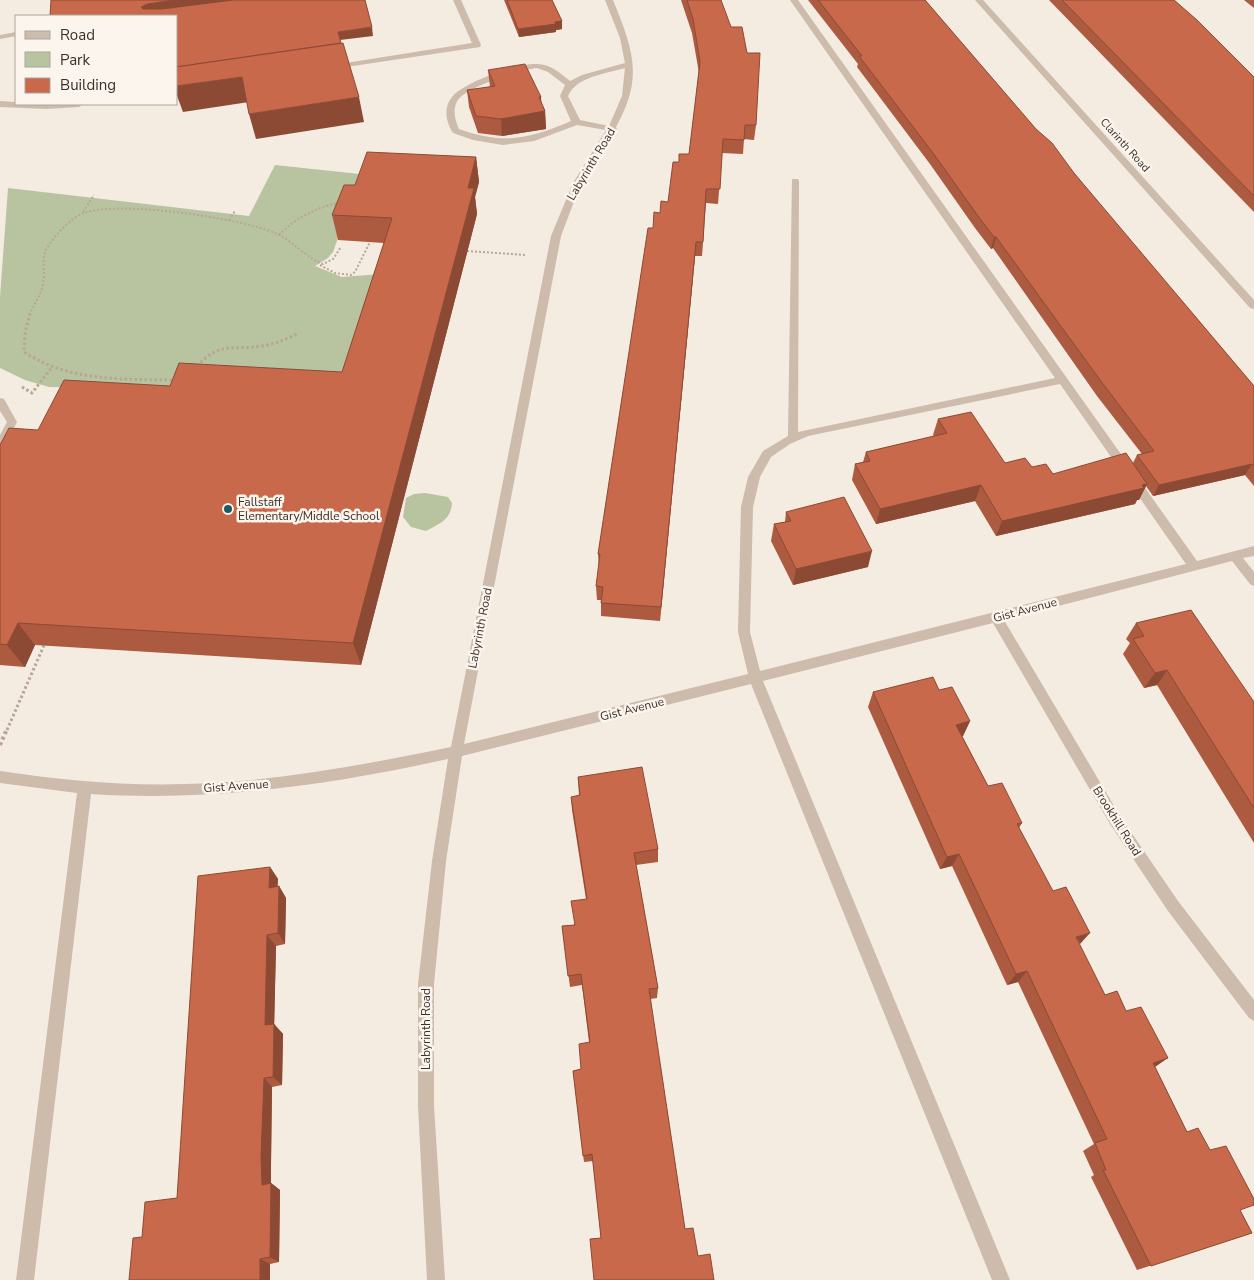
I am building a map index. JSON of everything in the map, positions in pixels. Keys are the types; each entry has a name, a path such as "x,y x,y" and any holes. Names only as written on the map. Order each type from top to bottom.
{"street":[{"path":"322,68 476,45 457,0"},
{"name":"Labyrinth Road","path":"436,1280 426,1106 426,984 439,861 456,753 556,236 566,206 578,181 613,129 622,108 628,86 630,64 627,44 609,0"},
{"path":"794,0 1194,566"},
{"name":"Clarinth Road","path":"979,0 1254,306"},
{"path":"0,37 15,34"},
{"path":"576,122 574,114 564,96 569,85 585,77 630,64"},
{"path":"569,85 552,70 536,66 519,68 478,84 456,97 451,108 450,120 456,130 477,140 509,143 541,138 576,122 613,129"},
{"path":"0,104 15,105"},
{"path":"24,105 63,105"},
{"path":"793,438 794,181"},
{"path":"1001,1280 755,678 744,632 747,507 754,477 767,454 793,438 806,433 1062,380"},
{"path":"0,402 12,422 0,445"},
{"name":"Gist Avenue","path":"0,777 84,787 164,790 241,787 321,777 456,753 996,618 1254,551"},
{"path":"1235,556 1254,581"},
{"name":"Brookhill Road","path":"996,618 1115,820 1173,906 1254,1013"},
{"path":"25,1280 84,787"}],"path":[{"path":"94,195 82,212 50,243 44,253 43,286 29,315 24,352 32,359 86,378 179,380"},
{"path":"278,234 310,213 341,202"},
{"path":"82,212 119,208 246,223 278,234 330,271 351,274 355,272 370,242"},
{"path":"230,220 235,211"},
{"path":"319,264 333,260 339,254 341,247"},
{"path":"467,251 527,255"},
{"path":"196,367 207,354 217,348 261,346 299,333"},
{"path":"21,386 32,393 52,367"},
{"path":"0,745 47,639"}],"green space":[{"path":"275,165 369,175 352,199 333,252 328,258 315,266 342,277 381,274 346,392 49,387 25,380 0,368 0,297 8,188 249,216"},
{"path":"425,493 448,497 452,503 447,517 440,524 426,531 411,527 403,517 406,498 414,494"}],"building":[{"path":"51,0 174,0 147,4 141,7 143,9 162,9 233,0 365,0 372,27 338,32 341,43 178,67 178,15 50,15"},
{"path":"507,0 552,0 562,21 555,22 556,24 518,29"},
{"path":"687,0 721,0 731,27 742,27 747,53 760,53 756,125 745,125 744,140 723,139 720,189 706,189 703,242 696,242 661,607 601,603 603,587 596,586 600,554 598,554 648,228 653,228 654,212 660,213 661,201 668,202 673,162 679,162 679,154 689,154 700,62 693,19"},
{"path":"818,0 925,0 1036,129 1052,143 1074,173 1254,386 1254,466 1252,464 1159,485 1137,455 1154,451 859,56 862,56"},
{"path":"1062,0 1174,0 1197,20 1254,77 1254,196"},
{"path":"343,43 359,97 249,114 242,77 178,86 178,67"},
{"path":"525,64 541,97 539,97 545,111 501,119 476,116 467,90 495,86 488,70"},
{"path":"367,152 476,157 468,188 474,188 353,643 18,623 7,645 0,644 0,445 9,428 38,430 64,380 170,386 179,363 342,372 392,218 332,215 344,185 355,185"},
{"path":"971,412 1005,463 1025,458 1032,467 1046,464 1053,474 1126,453 1147,484 1142,485 1144,488 1002,521 981,485 880,509 855,464 870,461 866,452 947,433 938,419"},
{"path":"844,497 872,551 796,569 774,524 791,521 786,512"},
{"path":"1191,610 1254,702 1254,808 1167,670 1155,673 1133,639 1144,636 1136,623"},
{"path":"933,677 939,690 952,687 970,721 956,725 988,786 1002,783 1022,823 1017,824 1053,891 1066,887 1090,933 1076,937 1105,995 1117,991 1126,1011 1141,1007 1168,1058 1153,1063 1187,1132 1198,1128 1210,1150 1226,1146 1254,1199 1254,1205 1240,1210 1252,1233 1151,1266 1103,1170 1106,1170 1095,1143 1107,1139 1027,971 1016,974 959,854 947,857 873,692"},
{"path":"642,767 658,849 634,853 658,988 649,989 685,1229 693,1228 698,1256 710,1254 714,1280 594,1280 590,1239 601,1238 592,1154 583,1156 573,1071 581,1069 579,1044 590,1042 581,974 568,976 562,926 575,925 571,901 587,899 571,797 580,795 578,777"},
{"path":"270,867 269,888 279,886 278,933 267,935 265,1025 274,1024 273,1077 264,1078 261,1157 262,1185 271,1183 270,1257 260,1259 260,1280 129,1280 133,1238 142,1237 145,1202 177,1198 198,876"}],"place":[{"name":"Fallstaff Elementary/Middle School","path":"228,509"}]}
